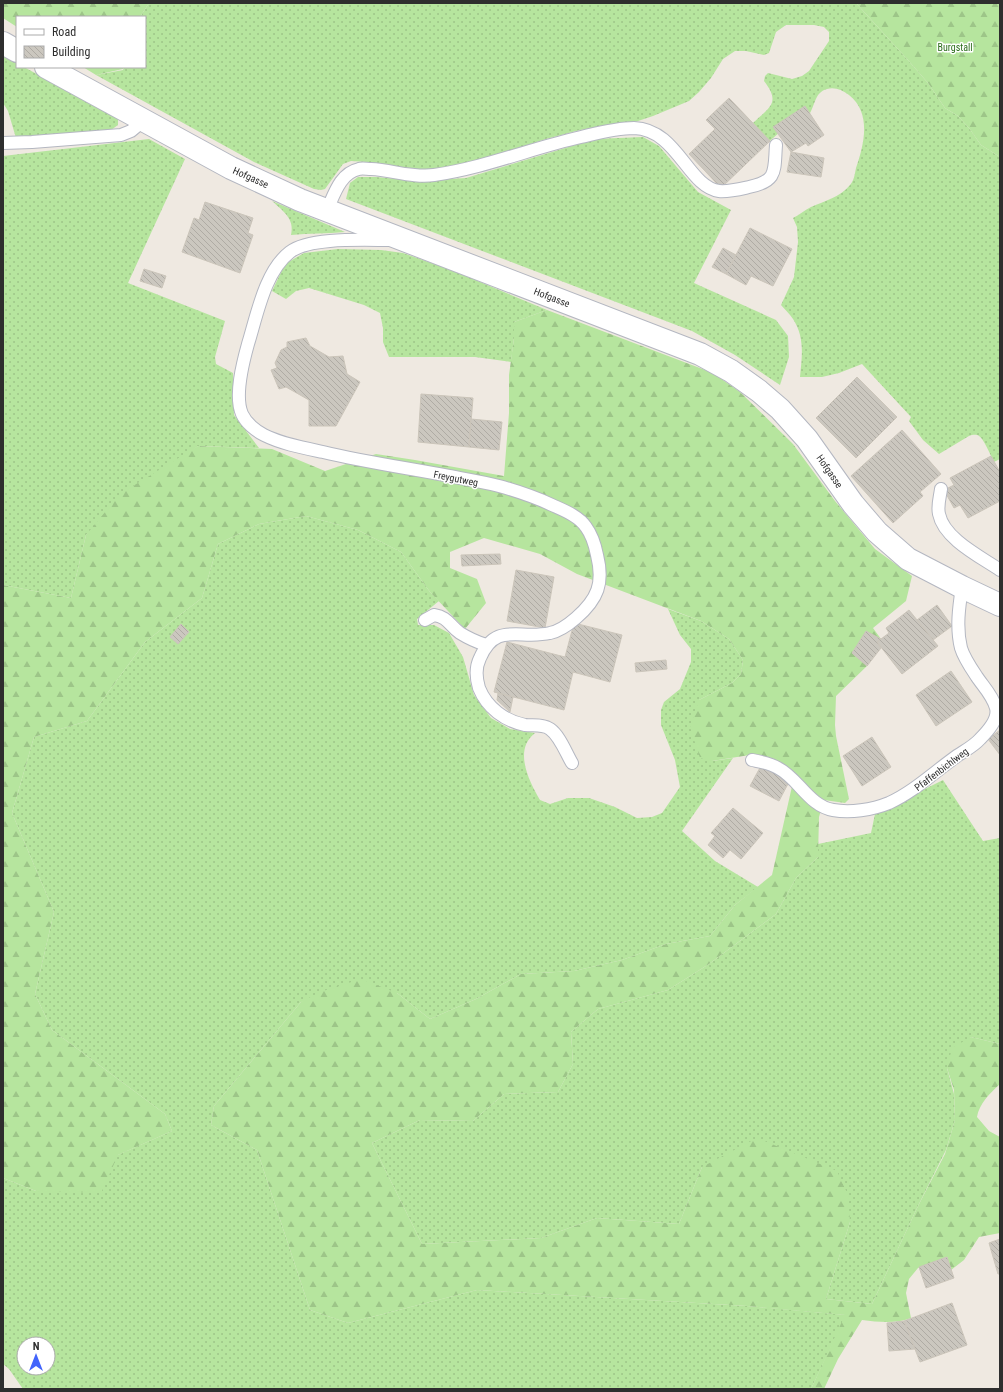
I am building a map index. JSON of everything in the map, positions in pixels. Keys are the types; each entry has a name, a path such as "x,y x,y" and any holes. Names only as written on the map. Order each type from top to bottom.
{"main road":[{"path":"3,43 16,50"},
{"name":"Hofgasse","path":"48,68 231,168 300,200 700,354 730,371 759,391 780,409 807,438 854,504 877,532 908,559 1000,605"}],"lane":[{"path":"3,143 120,135 130,131 143,120"},
{"path":"327,210 340,184 347,174 359,169 376,169 406,174 432,175 465,169 566,140 610,130 636,128 648,131 661,137 700,180 710,188 719,191 742,189 762,184 770,179 774,170 776,146"},
{"name":"Freygutweg","path":"401,239 310,243 294,248 282,257 274,268 263,296 246,352 240,383 242,414 250,425 264,435 291,444 335,455 499,486 538,499 568,512 585,524 595,544 601,570 599,587 593,601 566,627 552,633 536,635 504,635 496,637 486,646"},
{"path":"941,489 939,513 943,525 954,538 1000,570"},
{"name":"Pfaffenbichlweg","path":"752,760 764,762 779,768 821,806 831,810 850,812 868,809 888,803 914,789 979,740 996,718 996,708 966,659 961,648 958,621 962,587"},
{"path":"425,620 434,615 442,616 459,632 486,646 477,666 476,676 480,689 487,703 500,714 513,722 543,726 552,730 572,763"}],"green space":[{"path":"3,3 149,3 141,16 16,16 16,26 3,18"},
{"path":"149,3 856,3 928,83 945,108 958,116 981,145 1000,157 1000,459 994,462 983,440 979,436 975,435 969,436 939,454 923,440 909,421 911,417 862,364 839,373 822,377 800,377 801,340 797,326 792,317 781,305 794,277 798,242 797,227 793,218 811,207 842,193 851,183 862,149 864,130 863,120 861,111 856,102 846,93 833,88 827,89 820,93 808,115 779,133 770,141 753,123 771,104 772,95 764,81 765,76 768,73 792,79 802,76 809,71 829,41 829,32 824,27 814,25 786,25 776,32 769,53 764,55 746,51 735,51 723,59 711,78 689,101 635,122 580,130 546,139 478,161 422,171 367,162 351,161 343,164 325,189 321,190 314,189 254,162 96,75 123,70 124,68 146,68 146,16 141,16"},
{"name":"Burgstall","path":"856,3 1000,3 1000,157 981,145 958,116 945,108 928,83"},
{"path":"3,55 16,62 16,68 26,68 118,119 118,125 111,130 16,138 8,111 3,103"},
{"path":"85,68 124,68 123,69 96,75"},
{"path":"643,137 659,146 698,192 731,210 694,283 776,320 788,336 789,357 780,385 735,355 692,331 346,199 350,183 358,177 420,181 466,178 595,139"},
{"path":"149,139 185,159 128,283 225,321 215,357 216,364 233,373 234,415 259,448 198,446 86,535 71,598 3,585 3,156"},
{"path":"272,201 345,232 291,235 292,229 290,220"},
{"path":"338,249 381,250 403,253 454,271 547,310 514,322 511,362 475,357 389,357 383,342 383,328 380,313 364,305 309,288 296,291 286,299 272,291 285,264 304,253"},
{"path":"547,310 713,373 740,392 793,444 835,501 875,549 912,576 906,601 873,628 881,639 866,632 852,653 867,666 836,696 835,725 849,799 845,803 824,800 819,817 818,857 796,878 776,914 709,964 668,990 598,1009 571,1032 573,1064 558,1092 504,1094 473,1121 420,1120 372,1143 422,1244 541,1238 597,1218 679,1224 702,1167 757,1138 837,1171 848,1195 850,1222 826,1299 872,1304 918,1206 945,1154 955,1120 954,1090 947,1068 952,1048 971,1037 1000,1044 1000,1084 983,1103 977,1117 989,1131 1000,1137 1000,1233 979,1237 964,1260 951,1270 947,1257 918,1268 909,1279 906,1293 911,1318 893,1322 862,1320 838,1359 824,1389 811,1389 845,1315 747,1306 477,1290 348,1323 310,1310 257,1150 211,1125 214,1106 301,1002 320,992 361,979 397,993 430,1019 476,999 521,974 574,971 622,960 666,944 710,936 735,905 772,875 795,773 774,759 756,754 712,761 700,758 690,727 699,700 732,683 741,674 743,660 729,639 701,621 577,574 540,554 484,538 450,552 450,568 477,579 486,603 465,629 430,592 401,552 358,530 306,516 259,524 218,544 202,598 145,642 87,721 34,737 12,813 54,912 35,994 52,1030 165,1114 172,1131 118,1155 101,1193 36,1191 3,1178 3,585 71,598 86,535 120,494 198,446 272,449 325,471 376,454 504,476 509,413 509,375 514,338 514,322"},
{"path":"306,516 358,530 401,552 430,592 439,601 417,619 418,625 434,625 449,633 463,657 474,695 491,718 510,729 535,733 528,740 525,748 525,766 531,784 540,800 550,804 568,798 589,798 615,807 637,818 652,817 662,813 680,787 675,760 661,725 661,710 664,702 680,689 691,662 691,649 680,635 668,609 701,621 729,639 743,660 741,674 732,683 699,700 712,761 733,758 682,831 715,861 758,887 735,905 710,936 666,944 622,960 574,971 521,974 476,999 430,1019 397,993 301,1002 214,1106 211,1125 257,1150 310,1310 348,1323 477,1290 747,1306 846,1315 811,1389 23,1389 9,1369 3,1364 3,1178 36,1191 172,1131 165,1114 52,1030 35,994 54,912 12,813 34,737 87,721 145,642 202,598 218,544 259,524"},
{"path":"943,780 983,841 1000,838 1000,1044 971,1037 947,1068 954,1094 955,1120 946,1150 872,1304 826,1299 850,1222 702,1167 679,1224 597,1218 541,1238 422,1244 372,1143 420,1120 473,1121 504,1094 558,1092 573,1064 571,1032 598,1009 668,990 709,964 776,914 796,878 818,857 818,844 871,833 875,814"}],"building":[{"path":"729,98 770,141 721,188 689,154 715,129 706,120"},
{"path":"805,106 824,135 808,146 806,143 791,152 773,127"},
{"path":"791,152 824,158 821,177 787,172"},
{"path":"205,202 253,218 248,233 253,235 240,273 182,252 194,218 199,220"},
{"path":"750,228 792,249 773,286 751,276 746,285 726,274"},
{"path":"723,248 736,255 726,274 712,267"},
{"path":"144,269 166,276 162,288 140,281"},
{"path":"306,338 310,346 329,357 343,356 347,374 360,382 336,426 309,426 309,400 286,387 279,389 271,370 277,368 275,363 281,350 287,347 287,342"},
{"path":"857,377 897,417 856,458 816,418"},
{"path":"421,394 473,398 469,447 418,442"},
{"path":"471,419 502,422 499,450 469,447"},
{"path":"902,430 941,474 920,492 923,496 893,523 851,476"},
{"path":"991,456 1000,472 1000,501 968,518 960,505 954,508 944,490 954,485 950,478"},
{"path":"500,554 501,564 462,566 461,555"},
{"path":"516,570 554,577 545,628 507,621"},
{"path":"937,605 952,626 933,640 917,620"},
{"path":"909,610 938,646 902,674 877,642 889,633 886,628"},
{"path":"574,623 622,635 610,682 573,672 564,710 494,692 507,642 565,657"},
{"path":"181,624 189,632 178,644 170,637"},
{"path":"866,631 881,639 877,642 881,648 867,666 852,653"},
{"path":"666,660 667,669 636,672 635,663"},
{"path":"951,671 972,702 936,726 916,695"},
{"path":"498,693 513,697 510,712 497,700"},
{"path":"1000,730 1000,755 988,739"},
{"path":"872,737 891,767 862,786 843,756"},
{"path":"762,764 790,780 779,801 750,786"},
{"path":"733,808 763,833 741,859 730,850 723,858 708,845 715,836 711,833"},
{"path":"1000,1239 1000,1274 998,1274 989,1243"},
{"path":"947,1257 954,1278 926,1288 919,1267"},
{"path":"952,1303 967,1345 920,1362 904,1321"},
{"path":"904,1321 915,1349 889,1351 887,1323"}]}
